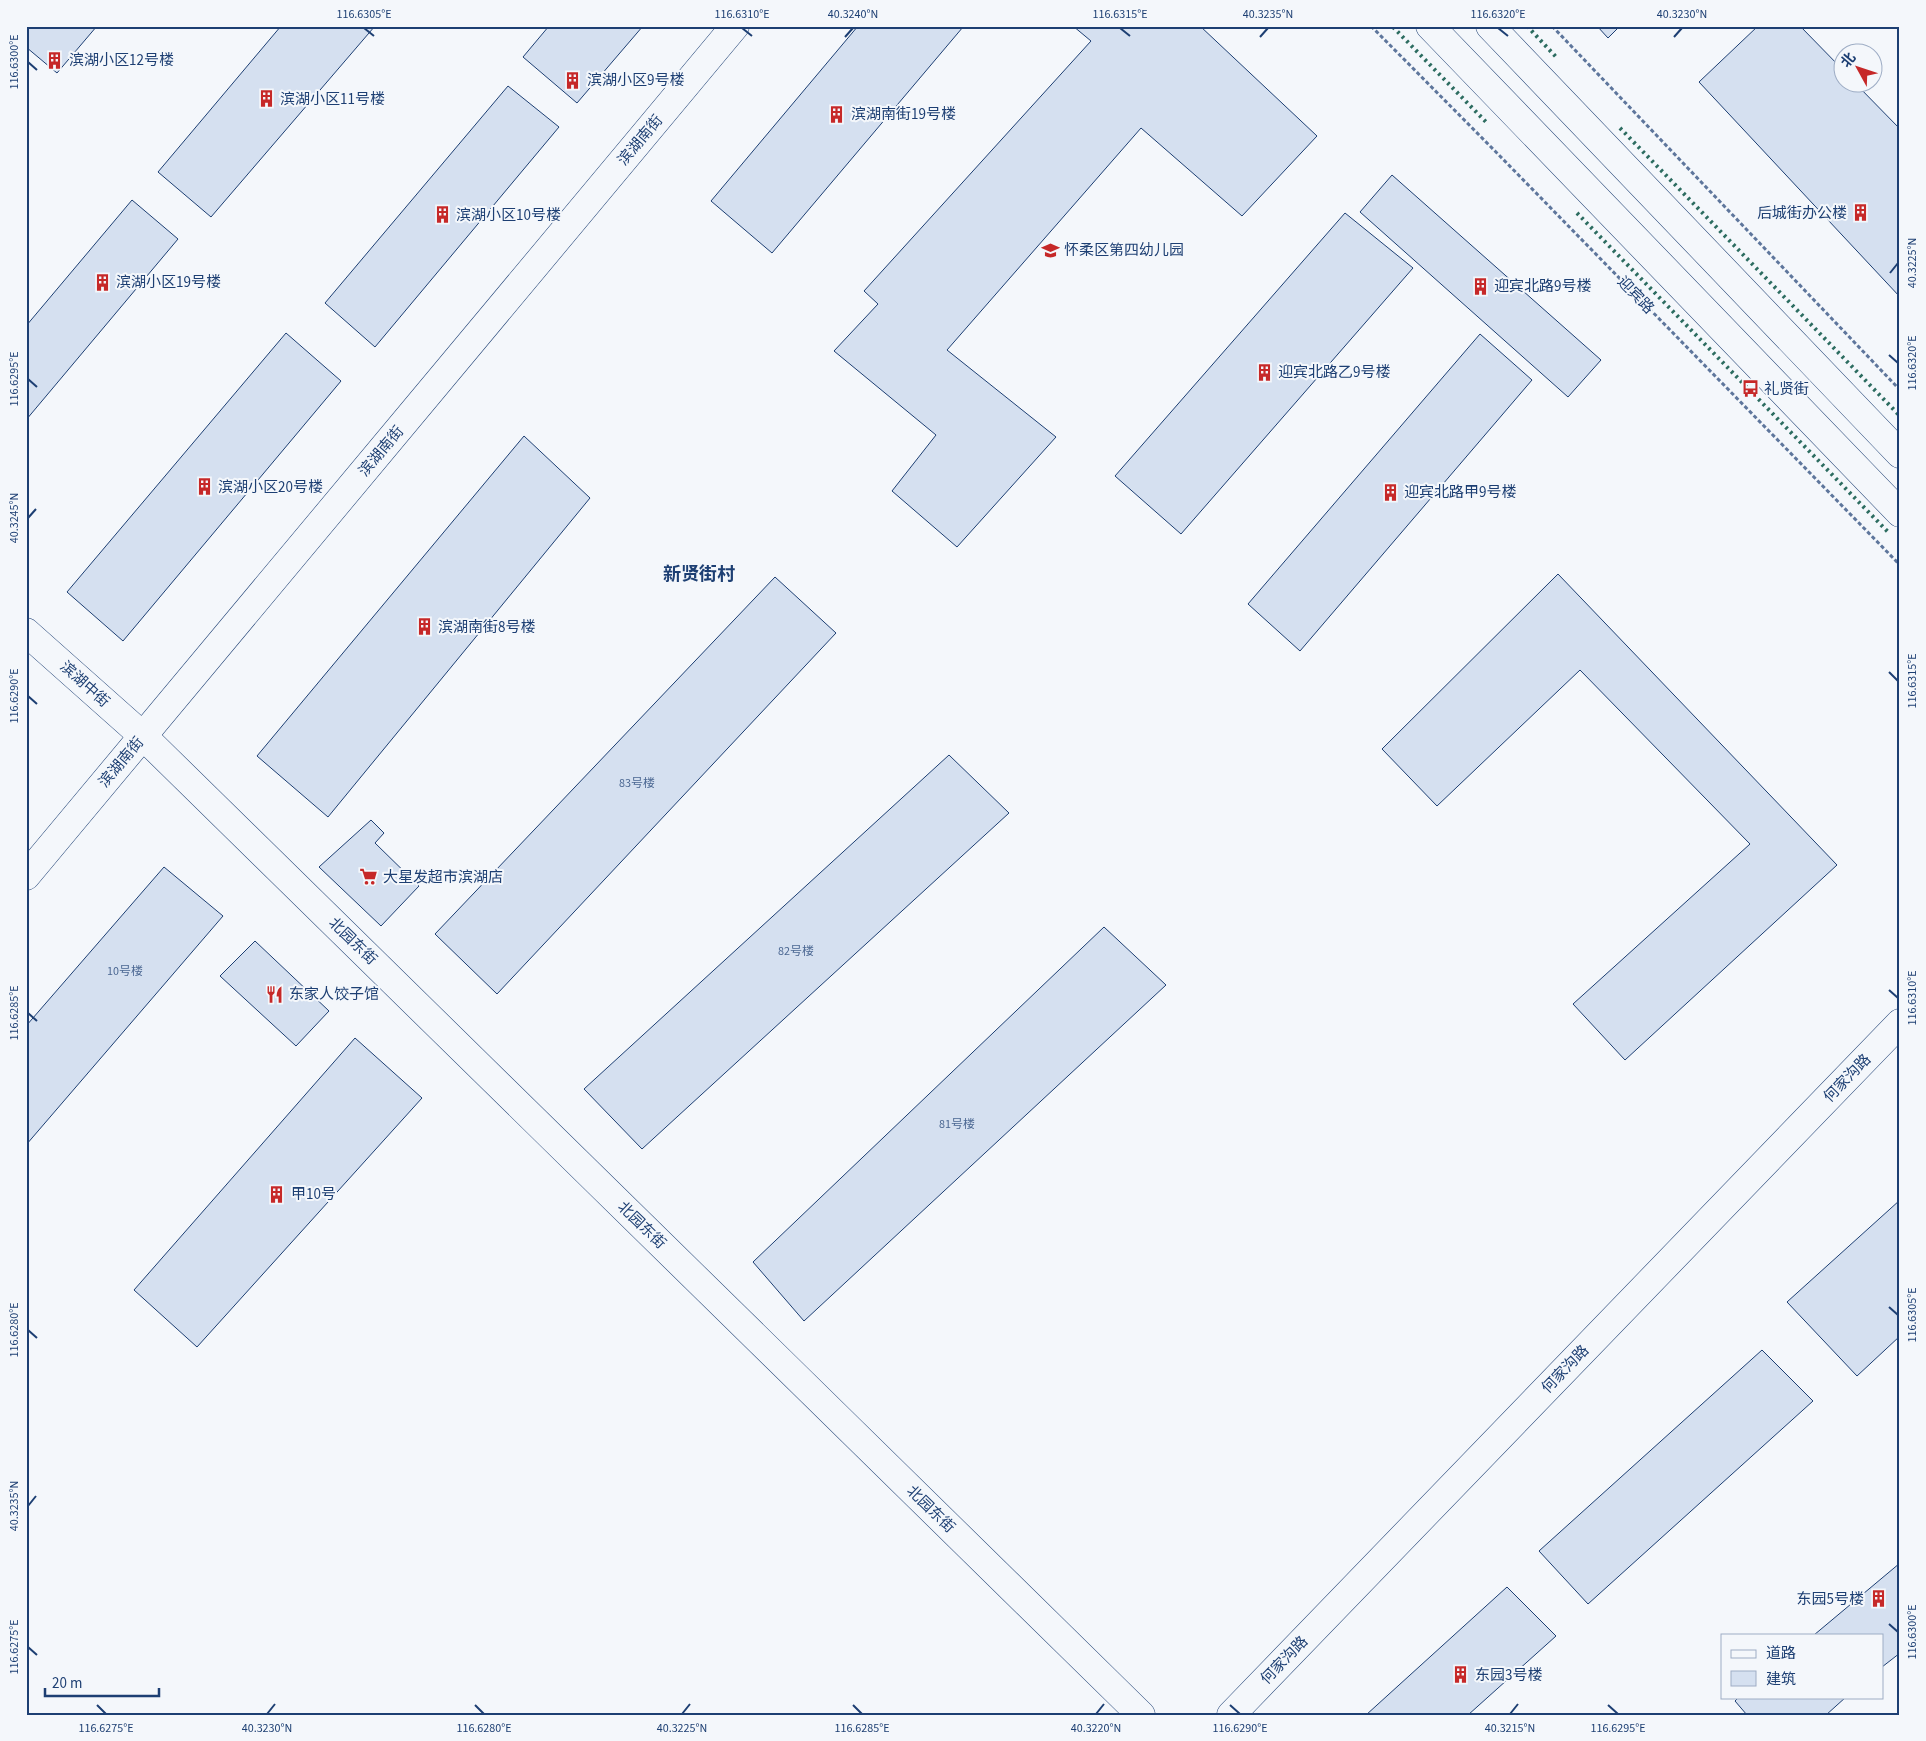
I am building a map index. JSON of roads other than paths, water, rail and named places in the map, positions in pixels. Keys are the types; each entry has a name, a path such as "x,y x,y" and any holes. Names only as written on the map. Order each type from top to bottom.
{"street":[{"name":"滨湖南街","path":"26,876 735,26"},
{"path":"1430,26 1900,513"},
{"path":"1490,26 1900,454"},
{"name":"滨湖中街","path":"26,632 143,736"},
{"name":"北园东街","path":"143,736 1141,1715"},
{"name":"何家沟路","path":"1231,1715 1900,1023"}],"place":[{"name":"滨湖小区12号楼","path":"55,60"},
{"name":"滨湖小区9号楼","path":"573,80"},
{"name":"滨湖小区11号楼","path":"266,99"},
{"name":"滨湖南街19号楼","path":"837,114"},
{"name":"后城街办公楼","path":"1861,213"},
{"name":"滨湖小区10号楼","path":"442,215"},
{"name":"怀柔区第四幼儿园","path":"1050,250"},
{"name":"滨湖小区19号楼","path":"102,282"},
{"name":"迎宾北路9号楼","path":"1480,286"},
{"name":"迎宾北路乙9号楼","path":"1264,372"},
{"name":"礼贤街","path":"1750,389"},
{"name":"滨湖小区20号楼","path":"204,487"},
{"name":"迎宾北路甲9号楼","path":"1390,492"},
{"name":"滨湖南街8号楼","path":"424,627"},
{"name":"大星发超市滨湖店","path":"369,877"},
{"name":"东家人饺子馆","path":"275,994"},
{"name":"甲10号","path":"277,1194"},
{"name":"东园5号楼","path":"1878,1599"},
{"name":"东园3号楼","path":"1461,1675"}],"district":[{"name":"新贤街村","path":"699,574"}]}
